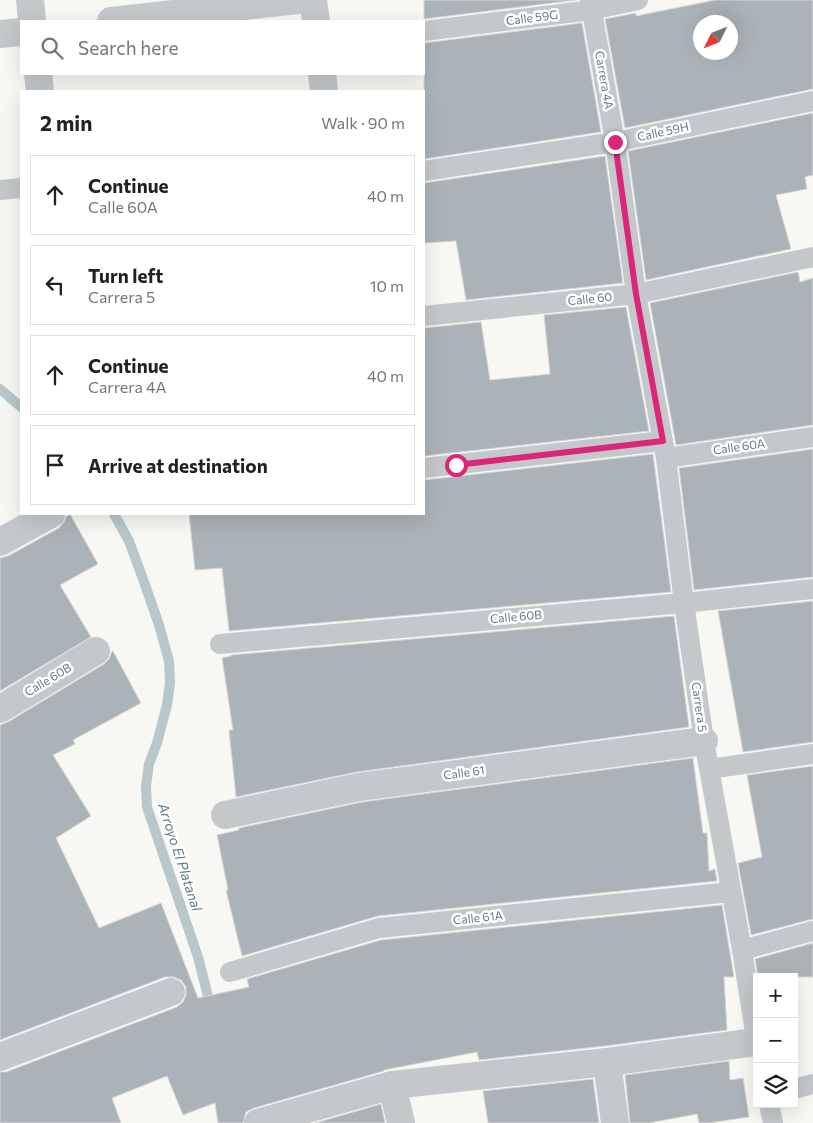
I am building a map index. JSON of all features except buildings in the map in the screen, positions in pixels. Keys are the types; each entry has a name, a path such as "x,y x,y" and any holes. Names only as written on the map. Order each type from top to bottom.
{"street":[{"path":"30,0 32,20"},
{"path":"120,20 298,0"},
{"path":"313,0 316,20"},
{"path":"0,34 20,32"},
{"path":"38,75 40,90"},
{"path":"322,75 324,90"},
{"path":"0,542 49,515"},
{"name":"Calle 60B","path":"0,709 96,651"},
{"name":"Calle 61","path":"226,815 359,787 704,741"},
{"path":"0,1057 171,992"},
{"path":"262,1122 392,1085 606,1062 753,1043"},
{"path":"606,1062 615,1123"},
{"path":"392,1085 401,1123"}],"lane":[{"name":"Calle 59G","path":"425,31 591,5 638,0"},
{"name":"Carrera 4A","path":"591,5 615,142 636,294 650,367"},
{"name":"Calle 59H","path":"425,171 615,142 813,101"},
{"path":"0,190 20,188"},
{"name":"Calle 60","path":"425,316 636,294 813,257"},
{"name":"Carrera 5","path":"650,367 664,449 704,741 742,950 753,1023"},
{"name":"Calle 60A","path":"425,468 813,437"},
{"name":"Calle 60B","path":"220,644 813,589"},
{"path":"709,769 813,754"},
{"name":"Calle 61A","path":"230,972 380,928 731,892"},
{"path":"742,950 813,931"},
{"path":"798,1088 813,1084"},
{"path":"770,1108 773,1123"}],"waterway":[{"name":"Arroyo El Platanal","path":"0,389 20,406"},
{"name":"Arroyo El Platanal","path":"115,515 129,541 159,625 169,661 170,683 167,705 157,743 149,764 146,786 147,807 198,957 211,1008"}],"route":[{"path":"456,465 663,441 636,294 615,142"}]}
